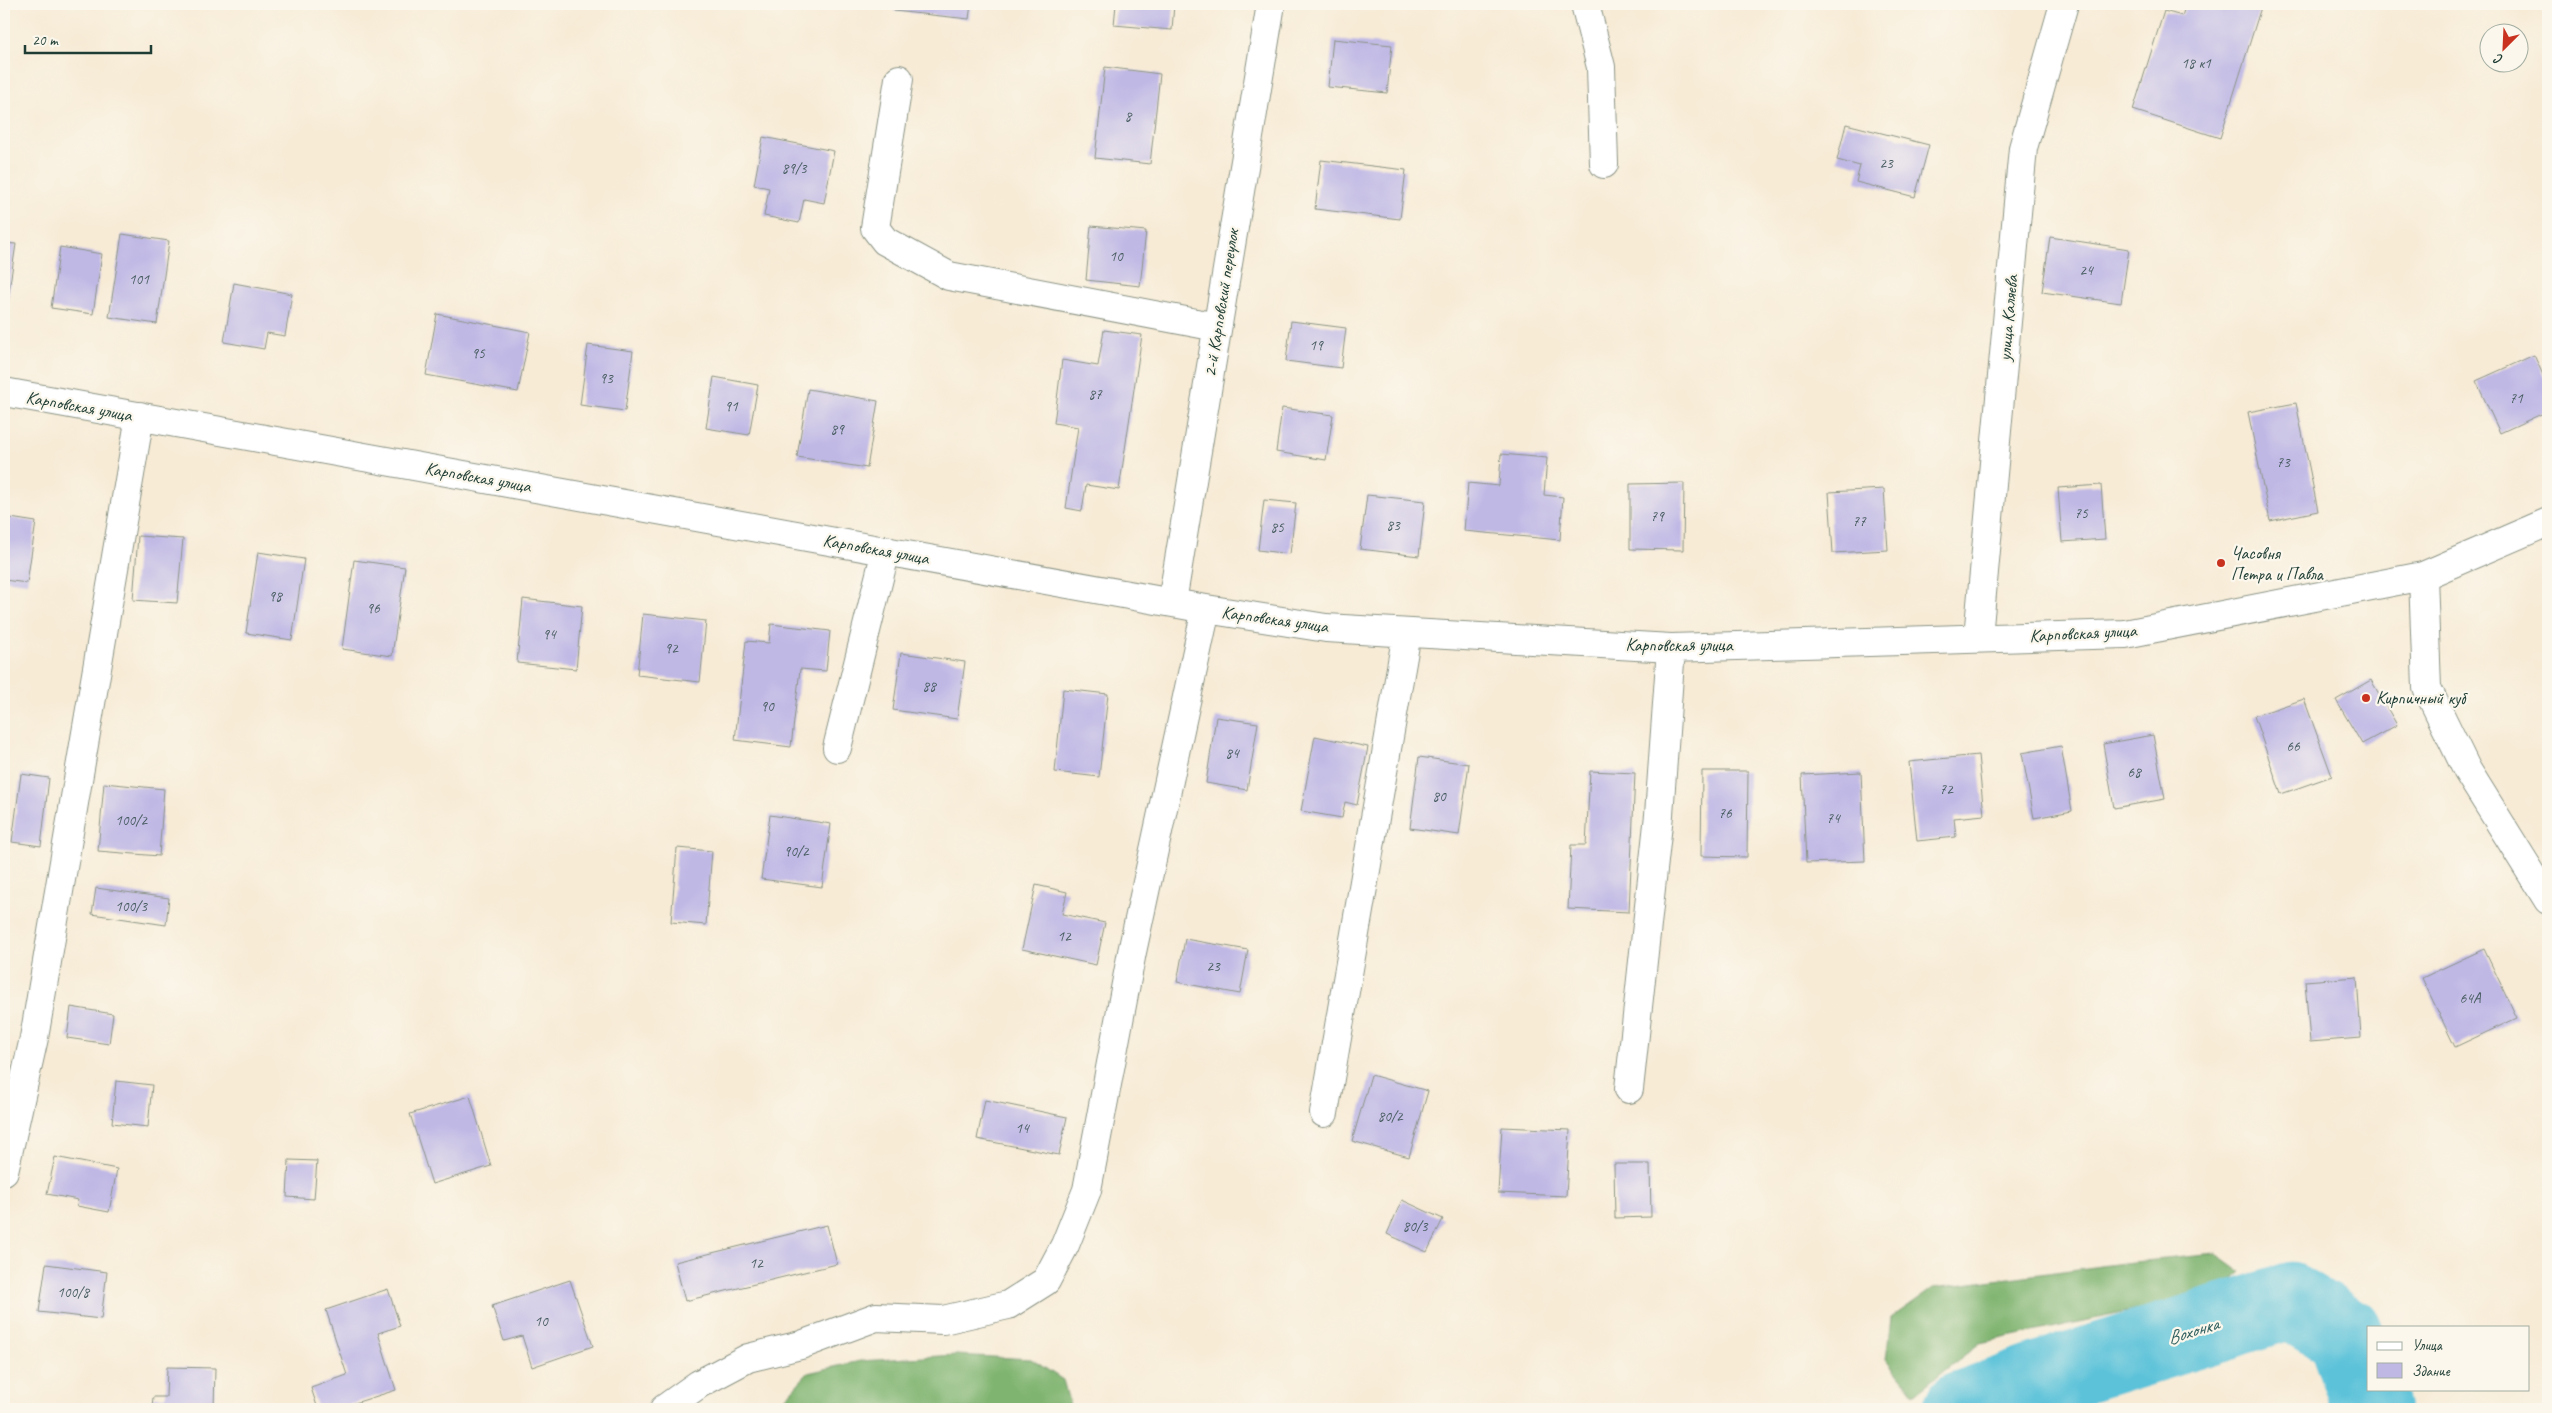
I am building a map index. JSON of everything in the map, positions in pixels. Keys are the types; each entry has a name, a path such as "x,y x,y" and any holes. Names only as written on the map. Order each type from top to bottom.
{"street":[{"name":"2-й Карповский переулок","path":"1172,602 1271,4"},
{"path":"1585,4 1601,68 1604,164"},
{"name":"улица Каляева","path":"1978,637 2023,148 2064,4"},
{"path":"899,79 876,228 885,241 949,276 1217,327"},
{"name":"Карповская улица","path":"4,392 1206,609 1326,628 1671,648 1978,637 2125,634 2423,576 2548,522"},
{"path":"4,1171 36,1028 140,416"},
{"path":"837,748 886,550"},
{"path":"2423,576 2427,688 2467,770 2548,900"},
{"path":"664,1409 699,1384 748,1358 801,1345 876,1317 943,1320 1008,1305 1046,1280 1066,1245 1087,1190 1132,952 1206,609"},
{"path":"1324,1113 1407,633"},
{"path":"1629,1089 1659,814 1671,648"}],"green space":[{"path":"2216,1254 2241,1272 2217,1293 1980,1343 1914,1394 1886,1359 1891,1318 1933,1288 2124,1263"},
{"path":"956,1355 1031,1359 1063,1380 1071,1409 782,1409 784,1399 808,1373 860,1361"}],"building":[{"path":"894,4 971,4 969,19 894,11"},
{"path":"1116,4 1174,4 1172,30 1114,25"},
{"path":"2186,4 2262,4 2220,138 2133,110 2164,11 2182,16"},
{"path":"1333,39 1392,45 1387,93 1328,87"},
{"path":"1105,67 1160,74 1150,164 1095,158"},
{"path":"1846,124 1929,145 1915,197 1856,182 1860,166 1837,160"},
{"path":"763,137 834,151 824,203 804,199 799,223 764,216 769,188 754,185"},
{"path":"1321,160 1406,170 1400,219 1315,209"},
{"path":"1091,226 1146,231 1140,286 1086,280"},
{"path":"122,234 169,241 157,324 109,317"},
{"path":"2050,237 2129,249 2121,303 2042,292"},
{"path":"4,243 16,244 7,304 4,303"},
{"path":"60,247 102,254 93,314 51,308"},
{"path":"234,283 292,294 285,336 267,333 264,349 224,342"},
{"path":"437,314 530,332 518,392 426,375"},
{"path":"1291,321 1346,328 1341,368 1286,361"},
{"path":"1104,330 1142,335 1119,490 1086,485 1082,511 1066,508 1078,427 1054,423 1062,360 1098,366"},
{"path":"588,345 633,351 625,411 580,405"},
{"path":"2534,355 2548,386 2548,411 2500,433 2476,381"},
{"path":"714,377 758,385 749,435 706,428"},
{"path":"808,389 878,401 867,468 797,457"},
{"path":"2296,403 2318,511 2270,521 2248,412"},
{"path":"1282,408 1333,415 1326,460 1276,452"},
{"path":"1501,454 1547,458 1544,495 1563,497 1560,540 1464,531 1468,483 1499,486"},
{"path":"1684,483 1683,550 1630,549 1630,484"},
{"path":"2101,485 2105,539 2062,542 2058,488"},
{"path":"1884,489 1888,550 1833,553 1829,492"},
{"path":"1367,495 1425,501 1419,556 1360,549"},
{"path":"1264,500 1296,503 1290,554 1258,550"},
{"path":"4,517 36,522 27,583 4,580"},
{"path":"138,536 183,539 177,603 133,600"},
{"path":"258,552 304,559 292,640 246,633"},
{"path":"354,560 405,567 392,656 342,649"},
{"path":"523,599 582,606 576,669 517,663"},
{"path":"643,614 706,621 700,682 637,675"},
{"path":"771,624 830,631 826,671 800,669 791,747 735,740 746,641 769,643"},
{"path":"901,653 965,662 957,719 893,710"},
{"path":"2371,680 2397,725 2362,744 2336,700"},
{"path":"1063,689 1108,694 1099,777 1055,772"},
{"path":"2304,699 2332,776 2281,794 2254,716"},
{"path":"1216,717 1258,723 1247,790 1206,783"},
{"path":"2153,735 2165,799 2114,808 2103,744"},
{"path":"1315,736 1368,747 1357,805 1345,802 1342,818 1301,811"},
{"path":"2061,746 2072,811 2034,818 2022,753"},
{"path":"1978,755 1984,815 1954,818 1956,837 1917,841 1909,762"},
{"path":"1419,757 1469,764 1459,835 1410,828"},
{"path":"1590,771 1635,773 1629,912 1568,909 1571,845 1586,845"},
{"path":"1702,771 1748,771 1747,857 1701,856"},
{"path":"1861,772 1865,861 1806,863 1802,775"},
{"path":"21,774 49,778 41,846 12,842"},
{"path":"104,783 164,789 159,856 98,851"},
{"path":"770,815 831,824 822,887 761,879"},
{"path":"677,848 712,851 706,925 671,922"},
{"path":"1036,885 1067,892 1062,914 1105,923 1096,965 1022,949"},
{"path":"96,888 169,898 166,925 92,914"},
{"path":"1185,939 1248,950 1240,994 1177,982"},
{"path":"2484,949 2517,1018 2455,1047 2422,978"},
{"path":"2357,977 2361,1038 2310,1042 2305,981"},
{"path":"71,1007 113,1014 109,1044 67,1038"},
{"path":"1371,1075 1428,1091 1409,1157 1352,1141"},
{"path":"116,1081 152,1085 148,1127 112,1123"},
{"path":"470,1096 491,1166 432,1184 410,1114"},
{"path":"985,1100 1067,1117 1059,1155 977,1139"},
{"path":"1502,1127 1570,1130 1566,1196 1498,1193"},
{"path":"55,1157 117,1169 109,1212 77,1206 78,1200 47,1194"},
{"path":"289,1160 317,1161 314,1199 287,1197"},
{"path":"1614,1164 1650,1164 1651,1217 1615,1218"},
{"path":"1402,1200 1443,1219 1427,1252 1387,1234"},
{"path":"827,1225 837,1264 685,1301 675,1262"},
{"path":"46,1264 107,1272 101,1319 39,1312"},
{"path":"570,1280 593,1346 532,1367 522,1336 504,1341 492,1306"},
{"path":"388,1289 400,1326 378,1333 396,1390 336,1409 318,1409 311,1388 347,1375 326,1310"},
{"path":"167,1367 215,1368 214,1409 152,1409 153,1397 166,1397"}],"waterway":[{"name":"Вохонка","path":"1961,1409 2067,1371 2291,1301 2344,1333 2371,1409"}],"place":[{"name":"Часовня Петра и Павла","path":"2221,563"},
{"name":"Кирпичный куб","path":"2366,698"}]}
